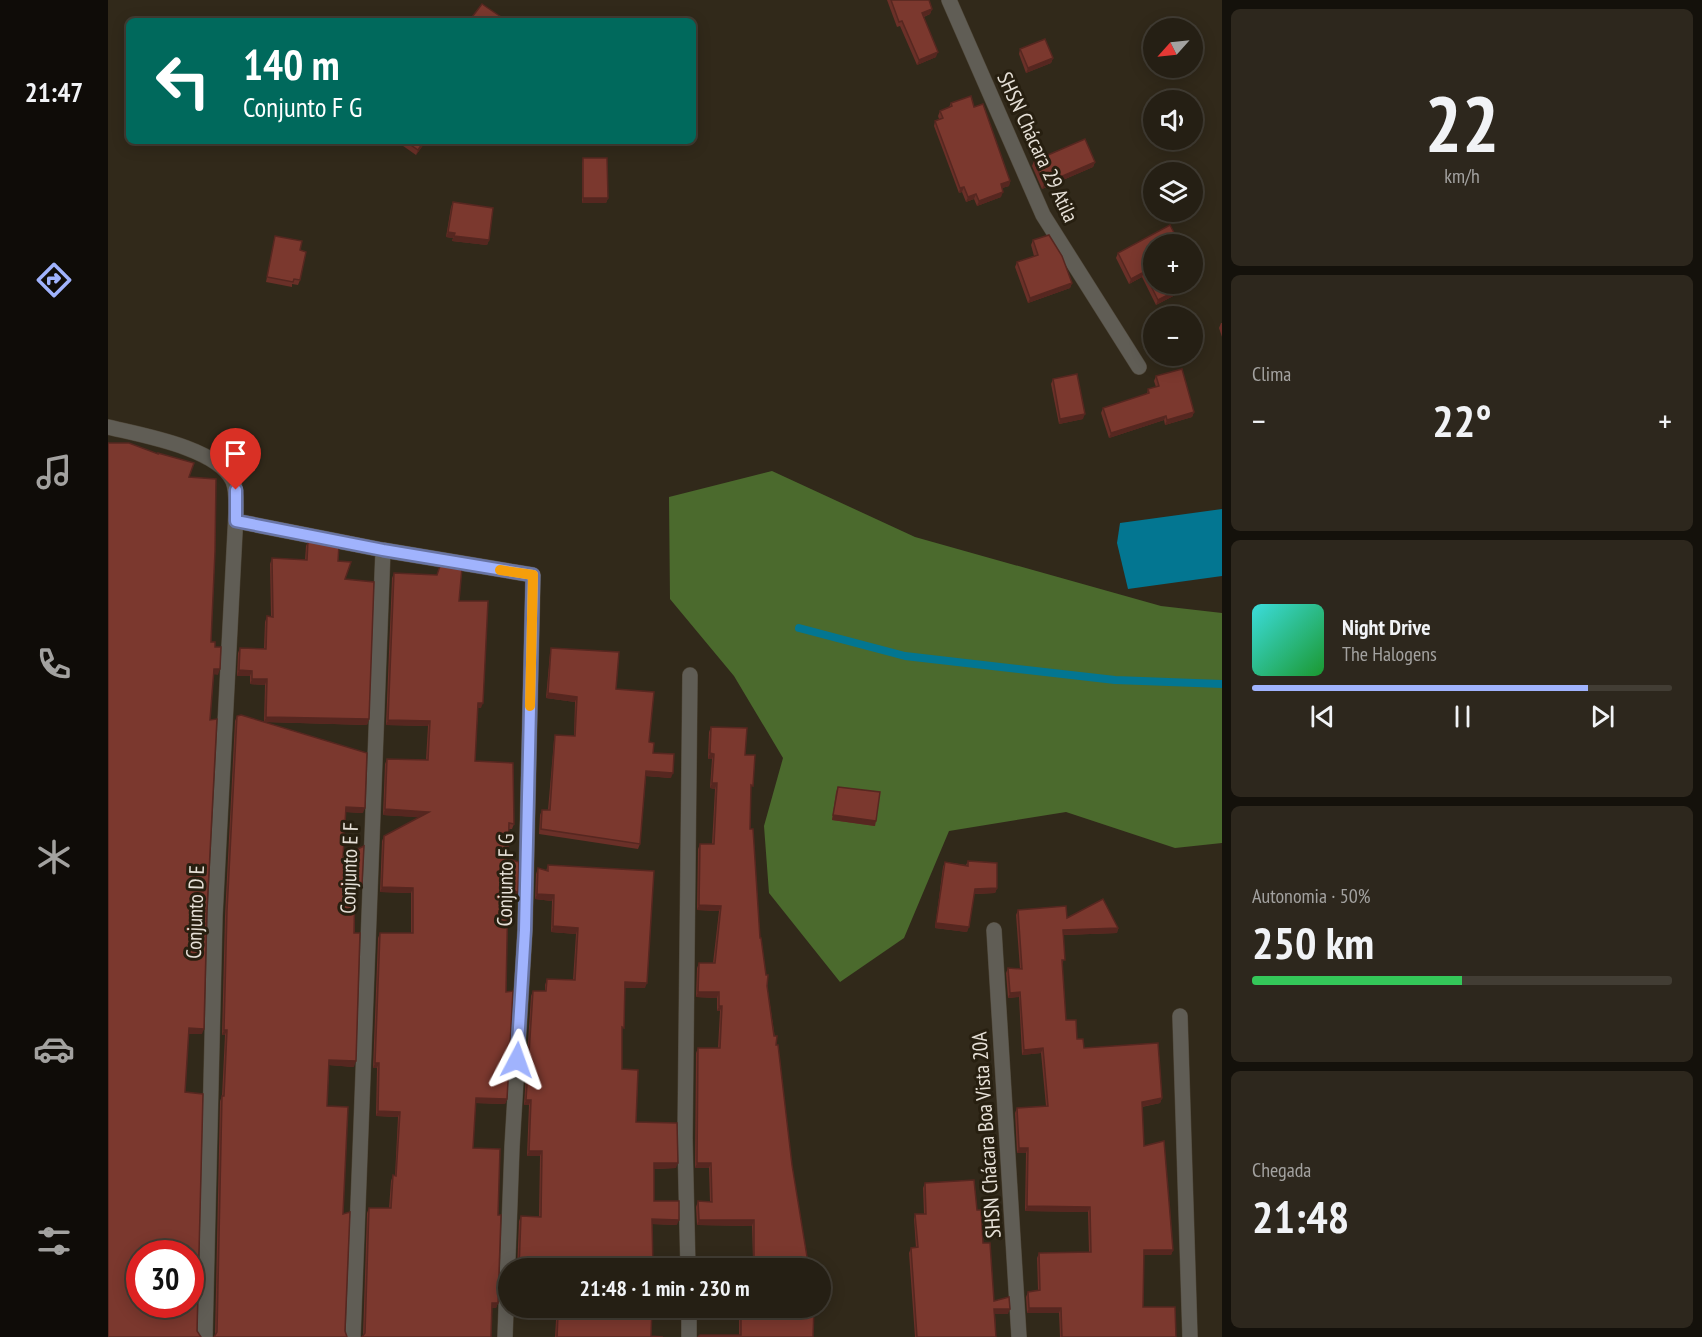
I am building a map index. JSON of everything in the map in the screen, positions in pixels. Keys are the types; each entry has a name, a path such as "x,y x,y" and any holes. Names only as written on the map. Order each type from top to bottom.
{"street":[{"name":"SHSN Chácara 29 Atila","path":"949,0 1043,215 1139,367"},
{"name":"Conjunto D E","path":"108,427 170,442 215,460 226,470 236,490 215,916 205,1337"},
{"path":"236,521 383,550"},
{"name":"Conjunto E F","path":"353,1337 383,550"},
{"name":"Conjunto F G","path":"383,550 533,575 525,930 512,1147 505,1337"},
{"path":"688,1258 685,1140 690,675"},
{"name":"SHSN Chácara Boa Vista 20A","path":"994,930 1019,1337"},
{"path":"1180,1016 1190,1337"},
{"path":"688,1318 689,1337"}],"green space":[{"path":"772,471 915,537 1161,606 1222,613 1222,843 1175,848 1066,812 949,831 904,938 840,982 769,893 764,826 783,758 734,676 670,599 669,497"}],"water":[{"path":"1222,509 1222,576 1128,589 1117,543 1120,523"}],"building":[{"path":"891,0 929,0 932,9 922,13 938,52 919,60 902,21 899,22"},
{"path":"482,4 503,18 471,18"},
{"path":"1045,39 1053,58 1028,68 1020,49"},
{"path":"971,96 974,107 983,104 1010,181 1001,184 1003,192 979,201 976,194 968,197 964,187 960,188 935,121 943,118 940,111 952,106 951,103"},
{"path":"1085,139 1095,162 1044,184 1034,161"},
{"path":"409,144 422,144 418,150"},
{"path":"583,158 607,158 608,198 583,198"},
{"path":"453,202 493,208 489,240 454,236 455,233 448,232"},
{"path":"1170,225 1175,234 1153,234"},
{"path":"1049,235 1062,256 1072,283 1030,298 1017,262 1038,255 1033,240"},
{"path":"275,236 302,241 300,250 306,252 300,280 294,279 293,282 267,277"},
{"path":"1143,240 1143,273 1131,279 1118,253"},
{"path":"1155,294 1170,294 1158,300"},
{"path":"1182,369 1194,412 1167,420 1166,416 1111,433 1103,408 1149,393 1148,389 1159,386 1156,376"},
{"path":"1077,374 1085,414 1060,419 1053,379"},
{"path":"108,443 129,443 158,454 194,463 189,477 216,479 211,642 215,642 215,647 221,647 220,669 214,669 210,720 217,719 207,910 204,1029 189,1028 185,1092 203,1094 199,1240 126,1240 126,1318 197,1318 197,1331 201,1337 108,1337"},
{"path":"308,541 339,545 338,561 351,562 345,579 374,582 369,719 266,717 267,679 252,679 252,671 239,670 240,648 266,649 267,616 273,617 272,558 307,560"},
{"path":"440,566 462,568 459,601 488,601 483,703 478,703 475,761 513,763 514,824 509,823 508,859 519,862 518,892 508,891 506,992 513,991 507,1099 476,1098 473,1148 500,1149 498,1215 501,1215 498,1303 492,1303 491,1337 362,1337 365,1333 369,1208 391,1208 393,1175 396,1176 400,1112 378,1111 379,1063 375,1063 380,933 413,933 413,888 382,887 384,836 429,812 385,809 387,759 428,760 430,721 388,720 394,573 437,575"},
{"path":"551,648 619,652 616,689 654,692 649,742 654,743 653,753 674,754 673,773 646,771 640,844 541,829 542,810 550,810 555,735 575,736 577,697 548,693"},
{"path":"241,715 367,753 365,808 346,807 343,856 364,846 362,885 355,884 354,933 360,933 356,1061 329,1060 327,1106 348,1107 343,1214 350,1212 345,1331 347,1337 214,1337 217,1332 222,1096 224,1096 227,1030 224,1030 227,911 237,716"},
{"path":"711,727 747,728 745,755 755,755 753,786 751,785 750,829 753,829 760,938 766,975 768,975 767,986 774,1036 777,1036 776,1045 778,1045 792,1165 807,1258 754,1258 754,1220 699,1220 698,1201 712,1202 711,1163 697,1163 698,1048 720,1048 722,1006 719,1006 719,992 698,992 699,963 715,963 721,906 699,905 700,844 714,844 717,783 712,783 714,754 710,753"},
{"path":"838,787 880,792 876,821 833,815"},
{"path":"968,861 997,863 997,888 975,889 969,927 936,923 945,862 968,866"},
{"path":"548,865 654,871 647,983 625,982 624,1028 622,1027 622,1069 638,1070 636,1122 677,1123 678,1163 654,1163 654,1201 679,1201 679,1220 652,1219 653,1258 519,1258 521,1216 541,1217 542,1151 529,1151 531,1100 526,1100 533,991 546,991 547,979 575,980 578,928 553,926 554,895 537,894 538,868 548,871"},
{"path":"1103,899 1118,928 1063,930 1065,960 1062,960 1066,1020 1076,1020 1077,1039 1083,1039 1084,1048 1158,1043 1162,1098 1142,1102 1144,1146 1164,1141 1173,1250 1144,1250 1143,1307 1175,1307 1176,1337 1062,1337 1061,1308 1029,1308 1028,1292 1040,1290 1039,1253 1091,1252 1090,1207 1027,1206 1028,1148 1019,1148 1017,1108 1048,1106 1043,1048 1024,1050 1020,992 1010,993 1008,968 1022,969 1018,910 1066,906 1067,918"},
{"path":"974,1180 977,1210 981,1210 983,1243 990,1243 994,1301 1009,1297 1010,1309 994,1309 996,1337 917,1337 911,1248 918,1247 915,1214 926,1214 925,1183"},
{"path":"558,1318 652,1318 651,1336 663,1337 557,1337"},
{"path":"741,1318 814,1318 813,1337 698,1337 700,1335 741,1335"}],"waterway":[{"path":"799,628 905,656 1115,680 1222,684"}],"slow traffic":[{"path":"500,570 533,575 530,706"}],"route":[{"path":"236,490 236,521 383,550 533,575 525,930 517,1060"}]}
